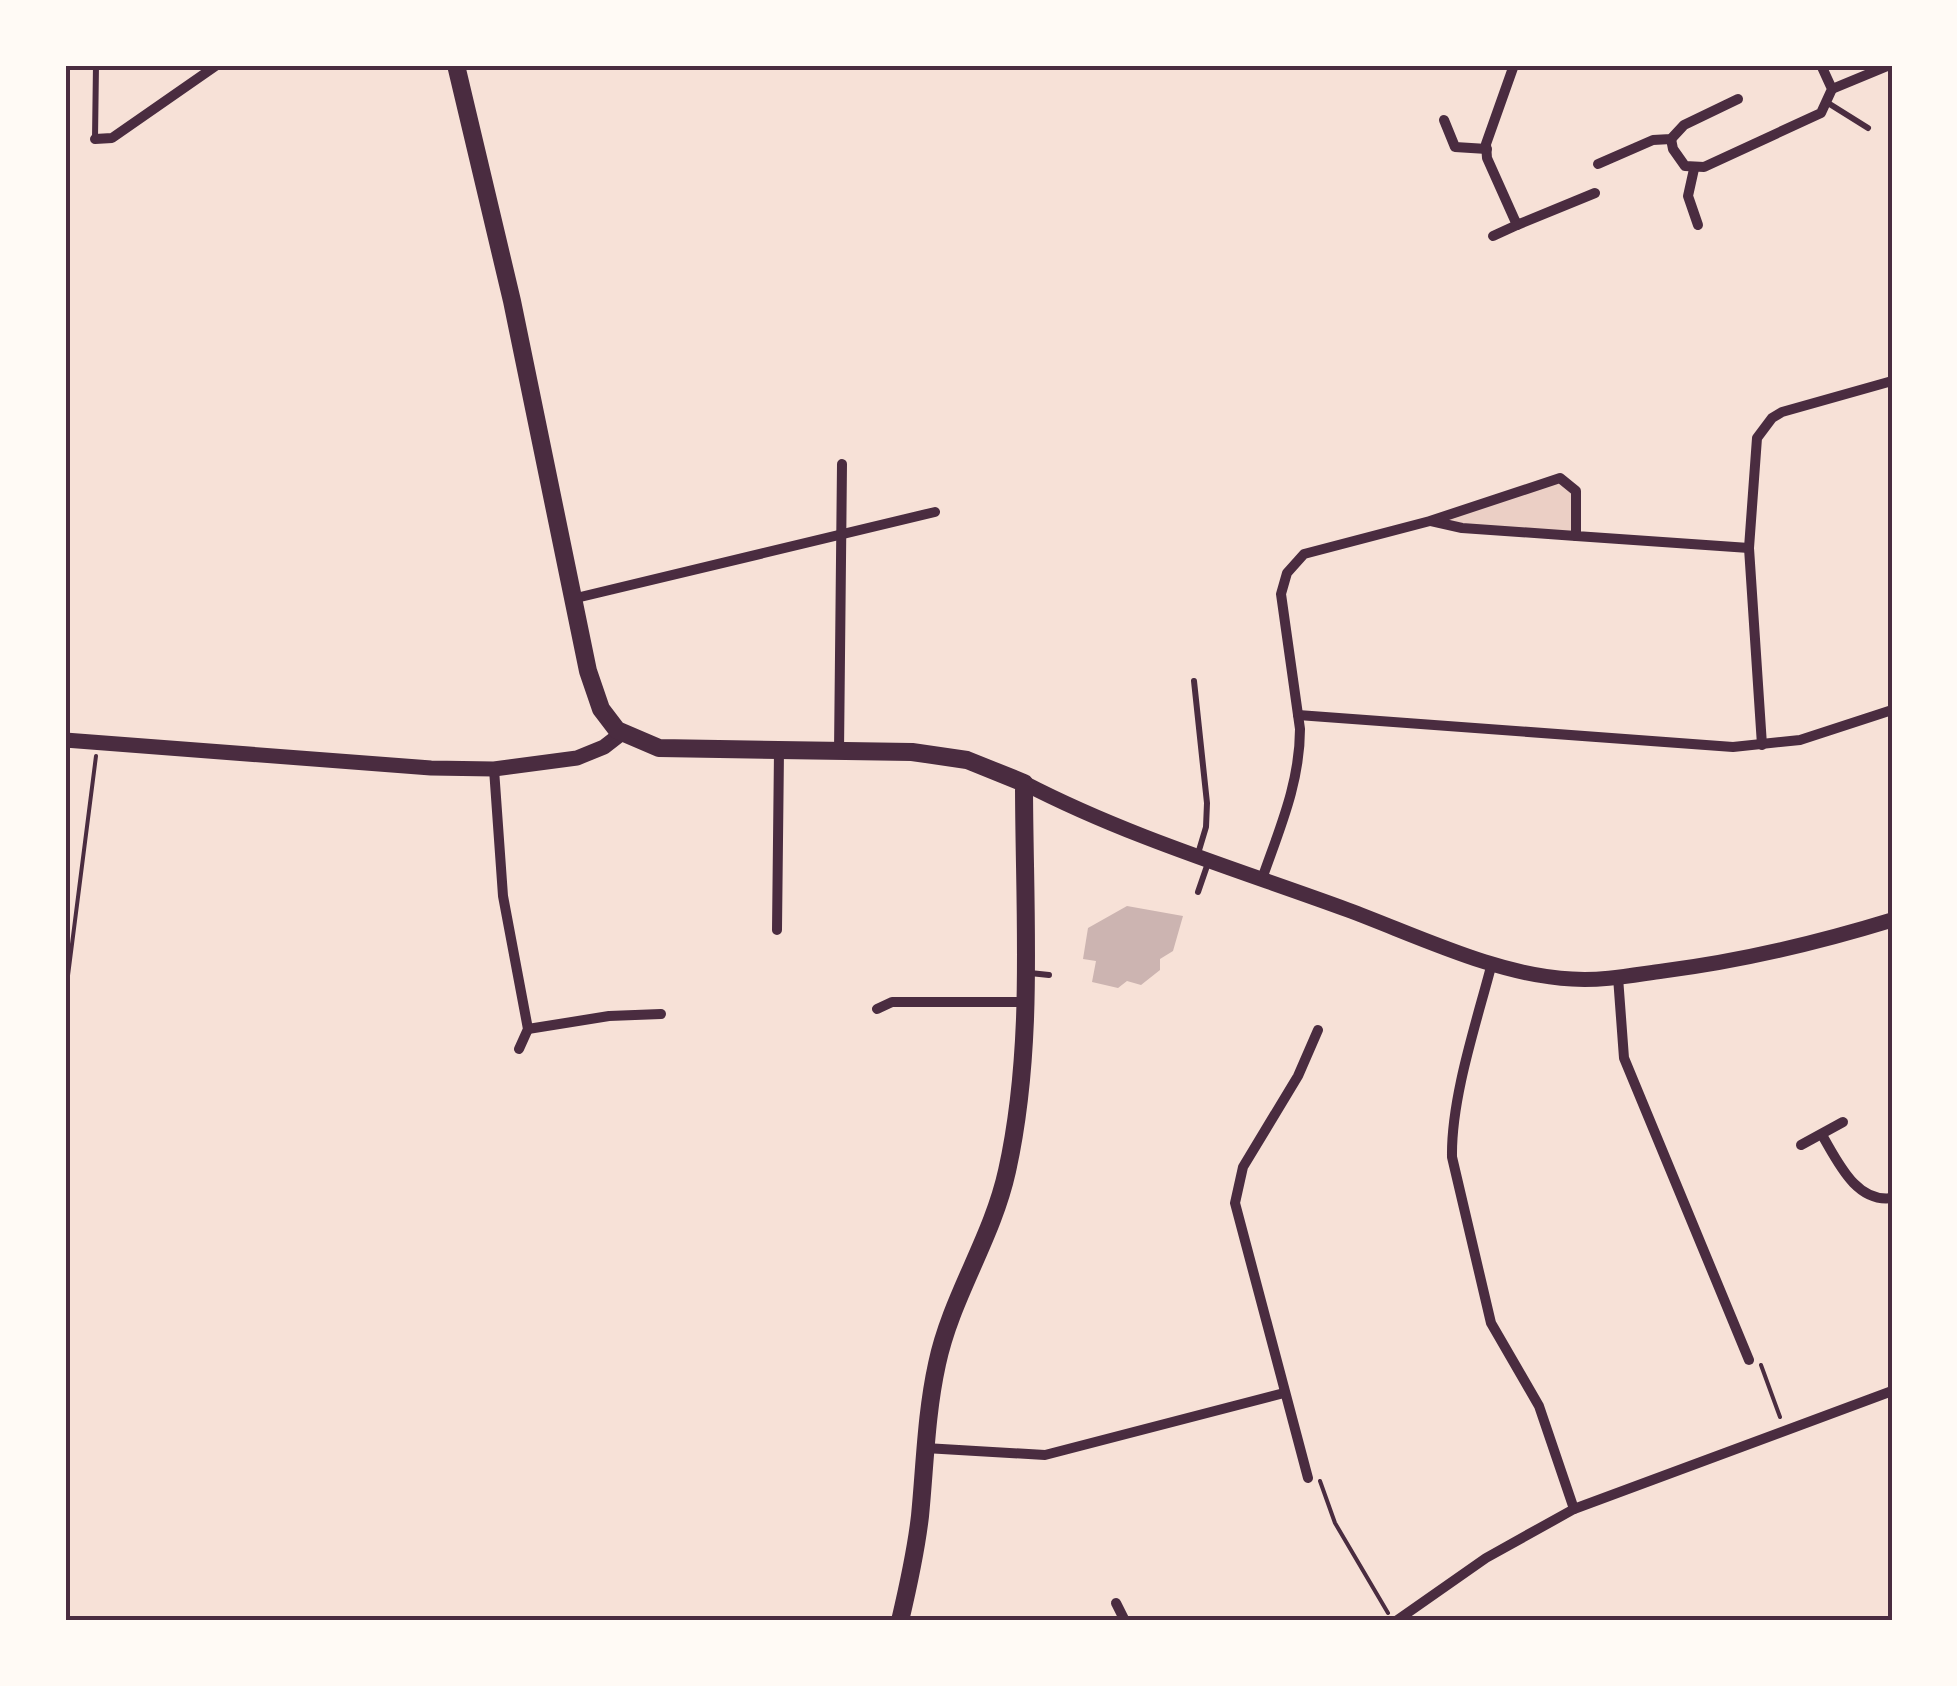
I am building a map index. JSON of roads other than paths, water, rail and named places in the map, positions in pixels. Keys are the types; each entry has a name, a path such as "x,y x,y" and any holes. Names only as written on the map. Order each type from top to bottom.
{"main road":[{"path":"456,65 516,320 594,693 616,730 659,748 950,755 1024,783 1026,972 1017,1098 1007,1171 997,1208 938,1360 920,1518 900,1621"}],"street":[{"path":"95,139 112,138 217,65"},
{"path":"1514,65 1486,149 1517,225"},
{"path":"1694,169 1821,114 1832,89 1820,65"},
{"path":"1832,89 1890,65"},
{"path":"1598,164 1653,140 1671,139 1684,125 1738,99"},
{"path":"1444,120 1455,147 1486,149"},
{"path":"1671,139 1679,160 1694,169"},
{"path":"1694,169 1688,196 1698,225"},
{"path":"1493,236 1595,193"},
{"path":"1762,746 1749,548 1756,438 1782,412 1892,381"},
{"path":"839,752 842,464"},
{"path":"1262,879 1295,782 1300,752 1281,594 1287,573 1304,554 1430,520 1560,478 1576,491 1576,536"},
{"path":"572,599 935,512"},
{"path":"1430,520 1462,528 1749,548"},
{"path":"1298,715 1762,746 1800,740 1892,710"},
{"path":"65,740 431,768 494,769 577,758 604,747 622,733"},
{"path":"778,930 779,751"},
{"path":"494,769 504,896 528,1029 519,1049"},
{"path":"1024,783 1090,816 1202,860 1492,963 1554,978 1618,978 1710,965 1818,943 1892,920"},
{"path":"1492,963 1467,1060 1452,1157 1490,1323 1539,1406 1574,1508"},
{"path":"1618,978 1624,1058 1749,1360"},
{"path":"877,1009 892,1002 1024,1002"},
{"path":"528,1029 610,1016 660,1014"},
{"path":"1308,1478 1234,1203 1243,1167 1298,1076 1318,1030"},
{"path":"1801,1145 1843,1122"},
{"path":"1822,1134 1862,1193 1877,1200 1892,1198"},
{"path":"1395,1621 1515,1540 1574,1508 1892,1392"},
{"path":"925,1448 1045,1455 1284,1393"},
{"path":"1116,1603 1124,1621"}],"lane":[{"path":"95,139 96,65"},
{"path":"1828,103 1868,128"},
{"path":"1194,681 1207,803 1198,892"},
{"path":"1026,972 1048,975"}]}
